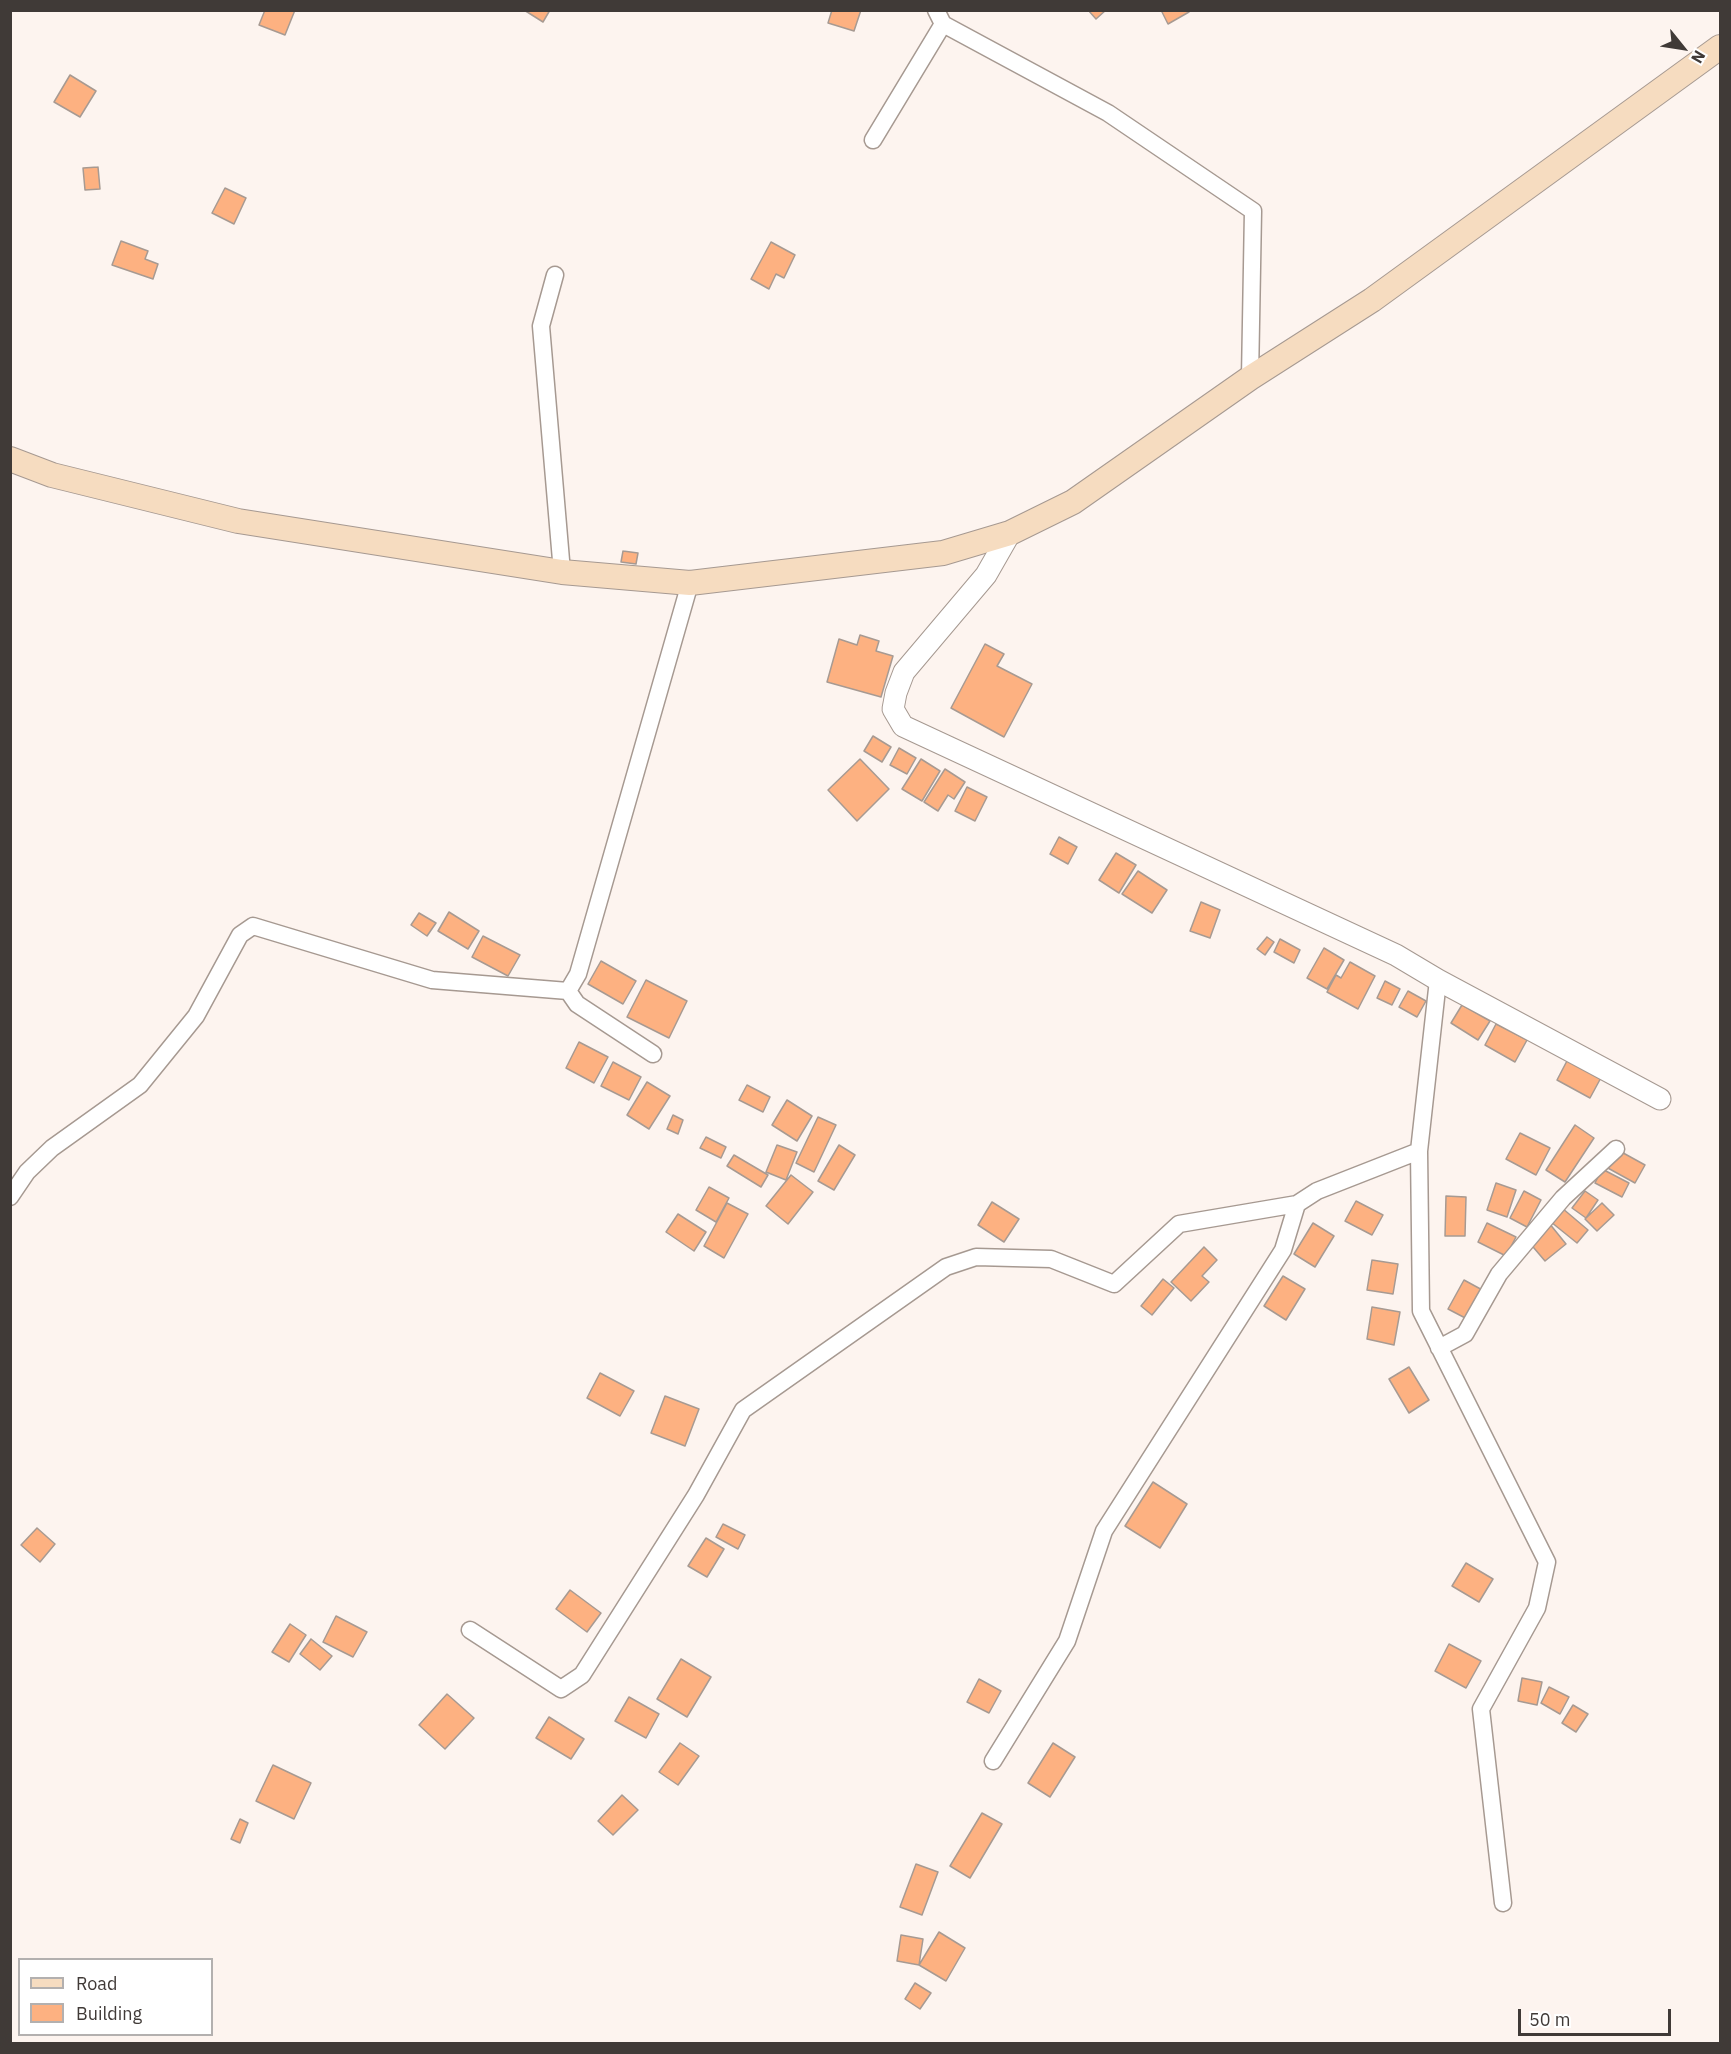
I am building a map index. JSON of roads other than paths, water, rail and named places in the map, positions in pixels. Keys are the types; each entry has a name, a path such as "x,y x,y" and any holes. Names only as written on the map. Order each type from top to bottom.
{"main road":[{"path":"10,459 52,475 238,521 562,572 690,583 942,553 1010,533 1073,502 1250,378 1372,300 1720,47"}],"street":[{"path":"873,140 939,17 1108,113 1253,211 1250,378"},
{"path":"555,275 541,326 562,572"},
{"path":"1010,533 986,575 904,672 893,709 903,726 1396,955 1438,981 1660,1099"},
{"path":"568,991 578,974 690,583"},
{"path":"10,1197 27,1172 52,1148 140,1086 196,1016 240,934 253,926 432,980 568,991"},
{"path":"1438,981 1419,1151 1421,1311 1547,1562 1537,1608 1481,1709 1503,1903"},
{"path":"568,991 577,1004 653,1054"},
{"path":"1438,1348 1465,1334 1499,1274 1563,1198 1616,1149"},
{"path":"470,1630 561,1689 582,1675 696,1495 743,1410 946,1267 976,1257 1051,1259 1114,1284 1179,1224 1297,1204 1317,1191 1419,1151"},
{"path":"993,1761 1067,1641 1104,1531 1283,1250 1297,1204"}]}
